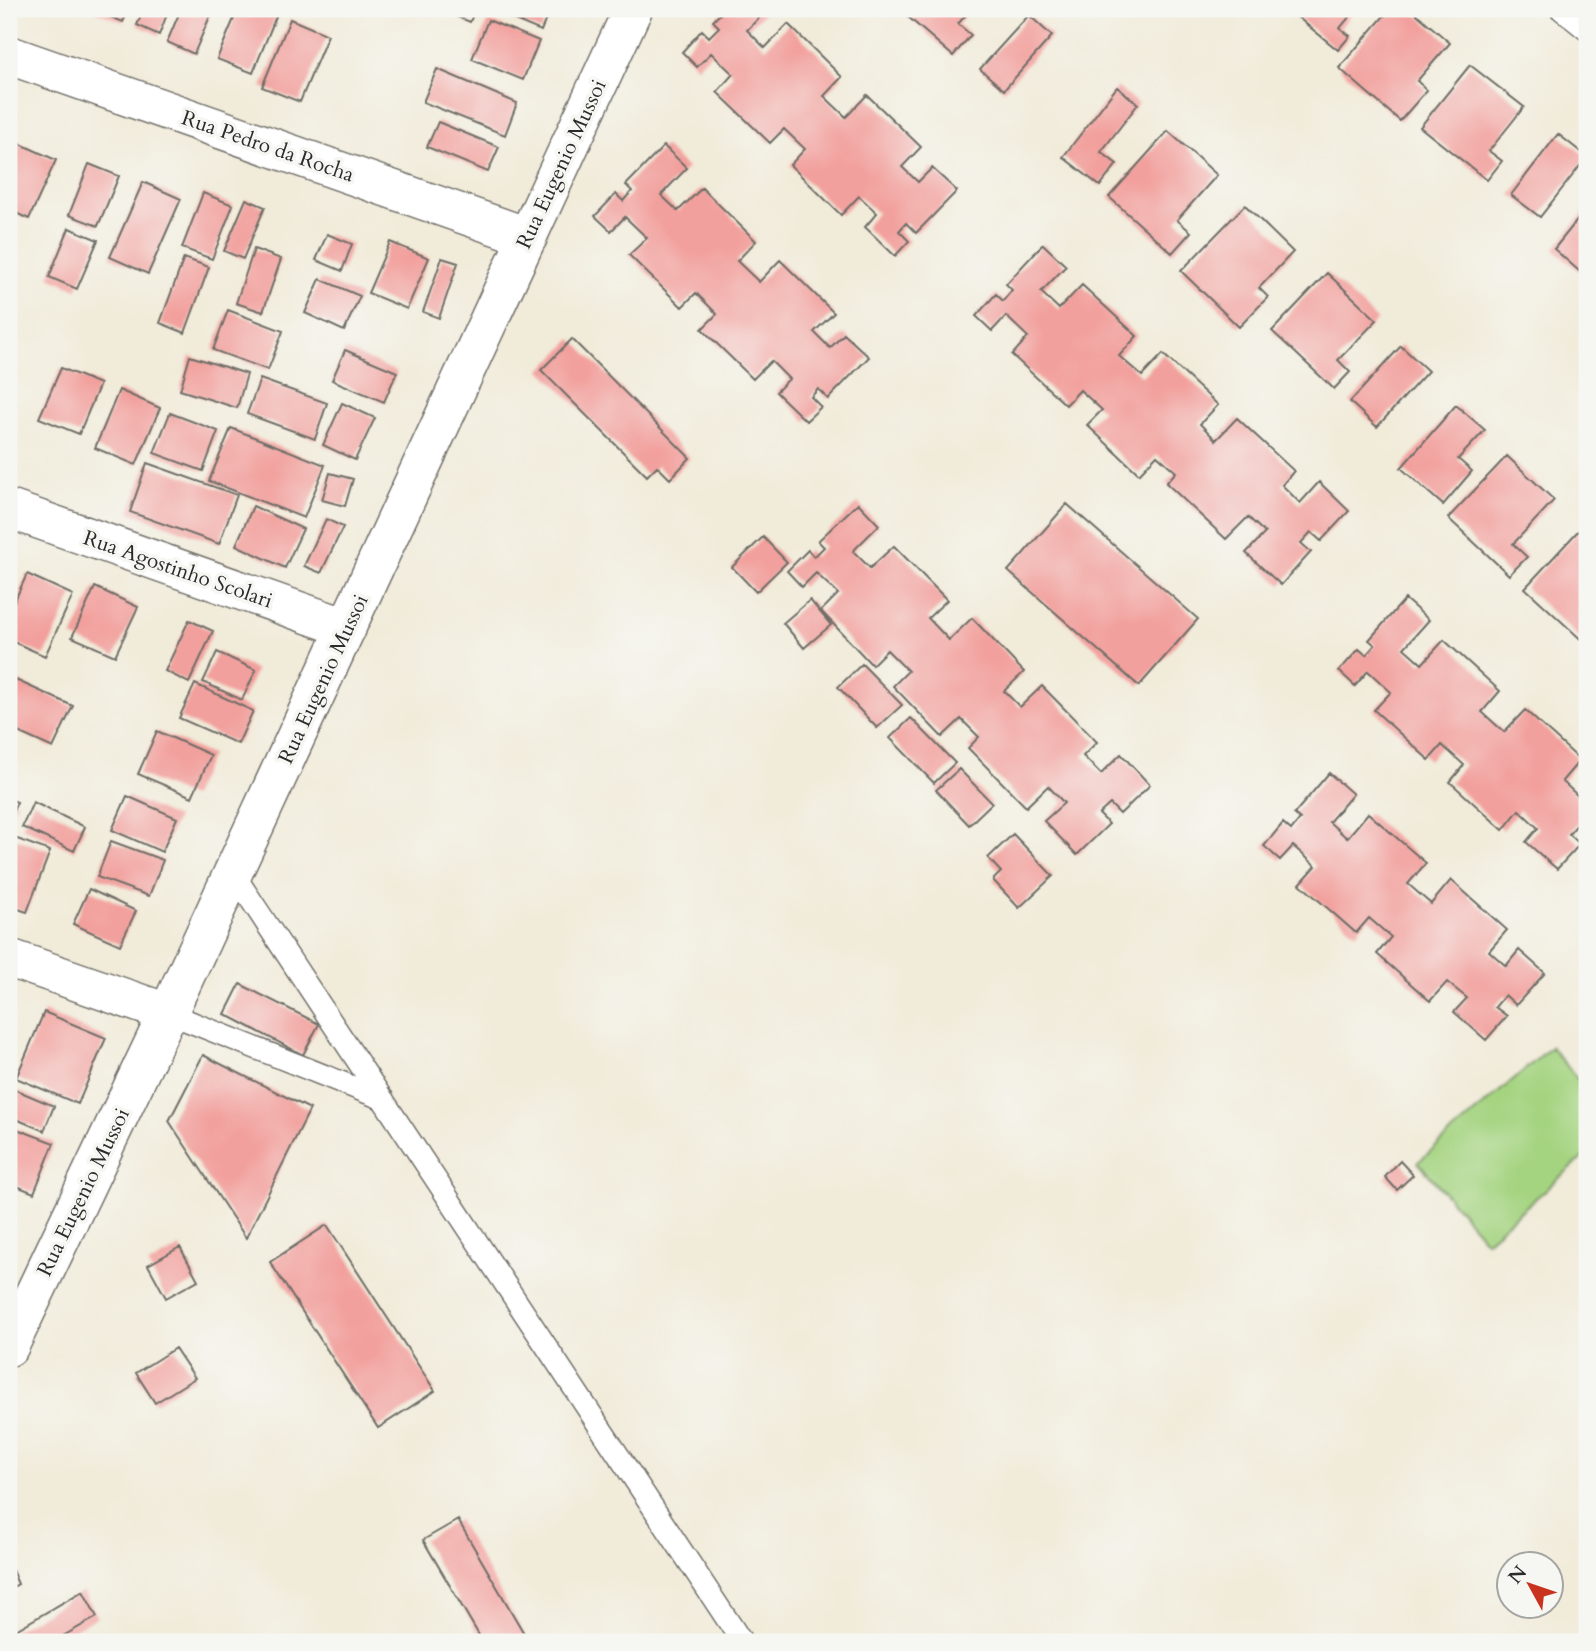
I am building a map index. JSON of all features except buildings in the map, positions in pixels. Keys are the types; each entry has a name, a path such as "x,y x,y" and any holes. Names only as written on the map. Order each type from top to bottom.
{"street":[{"name":"Rua Eugenio Mussoi","path":"9,1347 168,1013 633,9"},
{"name":"Rua Pedro da Rocha","path":"9,55 528,237"},
{"name":"Rua Agostinho Scolari","path":"9,509 346,628"},
{"path":"9,958 168,1013"}],"lane":[{"path":"1560,9 1587,30"},
{"path":"233,873 742,1642"},
{"path":"168,1013 383,1099"}],"green space":[{"path":"1551,1047 1587,1090 1587,1154 1486,1241 1418,1162"}]}
